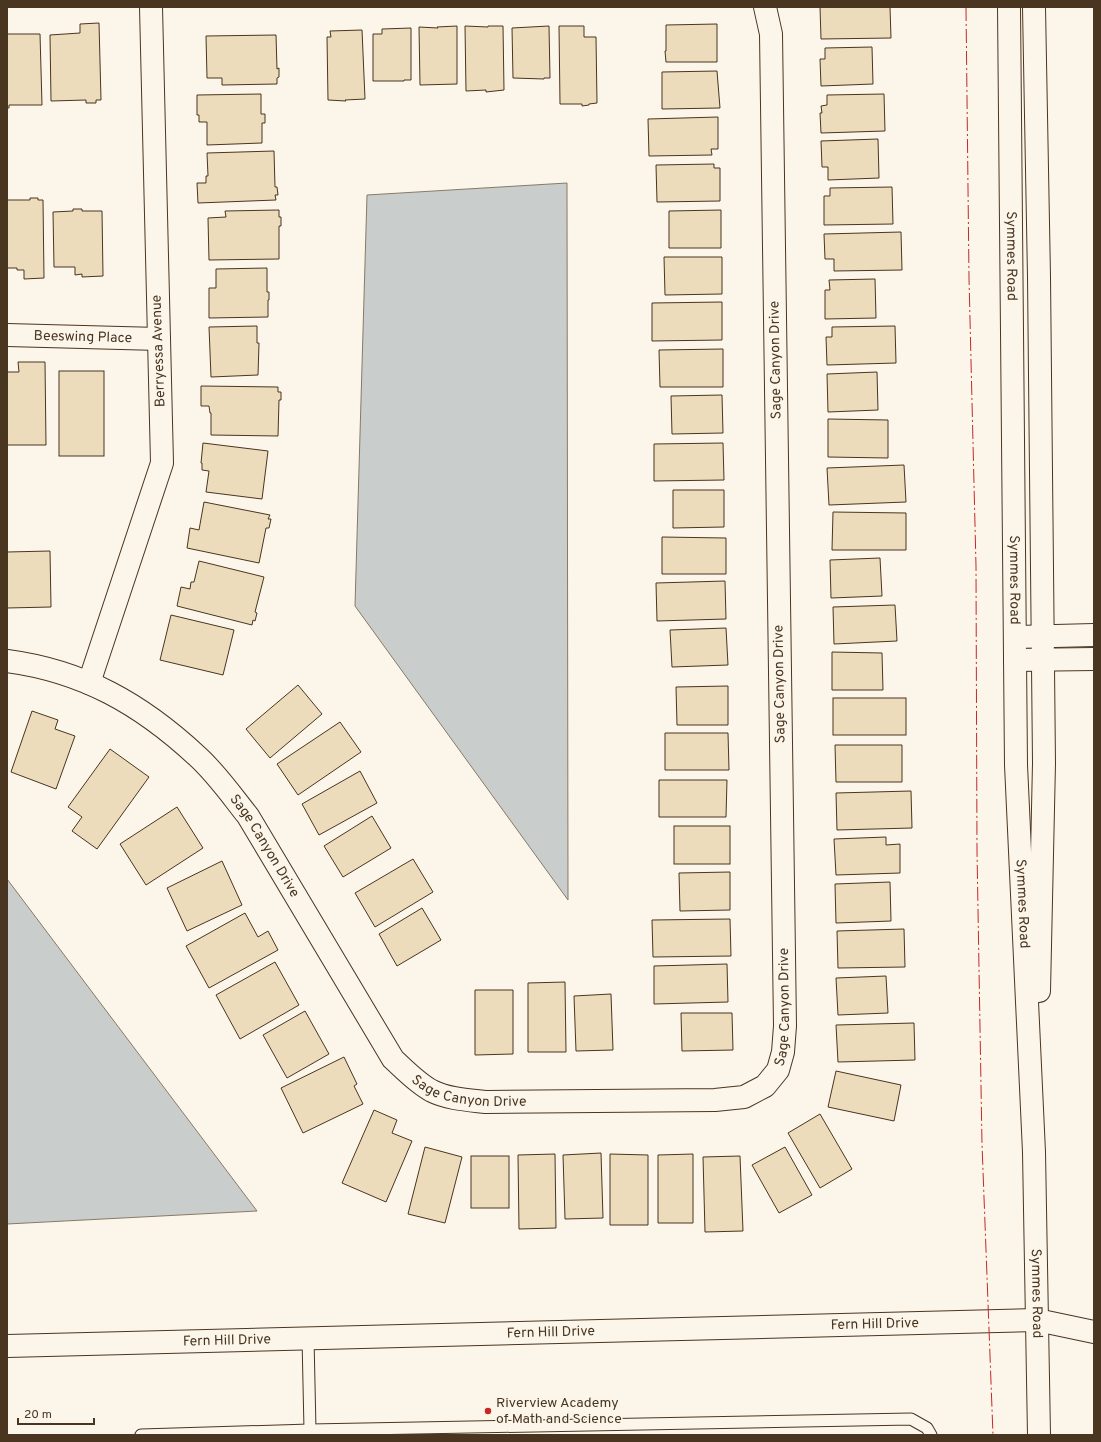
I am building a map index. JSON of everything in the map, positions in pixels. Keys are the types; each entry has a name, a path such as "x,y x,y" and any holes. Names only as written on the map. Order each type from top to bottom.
{"street":[{"name":"Berryessa Avenue","path":"88,683 162,463 151,7"},
{"name":"Sage Canyon Drive","path":"7,661 24,663 58,672 113,693 135,707 198,756 248,816 394,1059 412,1077 432,1091 458,1099 486,1102 715,1100 744,1097 765,1086 778,1070 783,1052 785,1026 772,42 765,7"},
{"name":"Symmes Road","path":"1009,7 1016,773 1034,1152 1039,1435"},
{"name":"Symmes Road","path":"1034,7 1039,269 1044,779 1034,1152"},
{"name":"Beeswing Place","path":"7,335 159,339"},
{"path":"1015,637 1094,636"},
{"path":"1015,660 1094,659"},
{"name":"Fern Hill Drive","path":"7,1346 1037,1320 1094,1332"}],"lane":[{"path":"308,1338 310,1430"},
{"path":"141,1435 310,1430 911,1419 928,1428 931,1435"}],"shaded area":[{"path":"567,183 568,900 355,606 367,195"},
{"path":"7,879 257,1211 7,1224"}],"building":[{"path":"820,7 890,7 891,38 821,39"},
{"path":"99,23 101,100 96,100 96,103 86,103 86,100 51,101 50,35 80,33 80,24"},
{"path":"717,24 717,62 666,62 666,25"},
{"path":"457,26 457,84 420,85 419,27 438,28 437,27"},
{"path":"465,26 503,26 504,90 486,92 486,90 466,91"},
{"path":"549,26 550,78 513,78 512,28"},
{"path":"559,26 584,26 584,37 596,37 597,103 582,106 582,104 560,104"},
{"path":"411,28 411,80 373,81 373,34 382,34 382,29"},
{"path":"362,30 365,99 345,100 346,101 328,100 327,37 331,37 330,31"},
{"path":"7,34 40,34 42,105 9,105 9,108 7,108"},
{"path":"276,35 277,69 279,68 277,84 222,85 222,78 207,78 206,36"},
{"path":"872,47 873,84 821,86 820,59 825,59 825,48"},
{"path":"717,71 720,108 662,109 662,72"},
{"path":"261,94 261,114 265,114 265,123 262,123 262,143 207,145 207,122 199,122 199,115 197,115 197,95"},
{"path":"884,94 885,131 821,133 821,106 827,105 827,95"},
{"path":"718,117 718,149 711,149 712,155 649,156 648,119"},
{"path":"878,139 879,178 828,180 828,167 822,167 821,141"},
{"path":"274,151 275,187 277,187 278,195 275,195 276,200 198,203 197,183 206,183 206,176 208,176 207,153"},
{"path":"714,164 714,168 720,168 720,201 657,202 656,165"},
{"path":"892,187 893,224 824,225 824,196 830,196 830,188"},
{"path":"30,198 38,198 38,200 43,200 44,278 24,279 24,270 7,268 7,200 30,200"},
{"path":"73,209 82,209 82,211 102,211 103,276 82,277 82,274 75,275 75,267 54,267 53,212 73,211"},
{"path":"279,210 281,226 279,226 279,259 209,260 208,218 226,217 225,211"},
{"path":"721,210 721,248 669,248 669,211"},
{"path":"901,232 902,270 834,271 834,259 825,259 824,234"},
{"path":"664,257 722,257 722,294 665,295"},
{"path":"267,268 267,292 269,292 268,317 209,318 209,288 216,288 216,269"},
{"path":"875,279 876,318 825,319 825,290 830,290 829,280"},
{"path":"722,302 722,340 652,341 652,303"},
{"path":"257,326 257,343 259,343 258,375 211,377 209,327"},
{"path":"895,326 896,363 827,365 826,337 832,337 832,327"},
{"path":"723,349 723,387 660,387 659,350"},
{"path":"18,362 45,362 46,445 7,445 7,372 19,372"},
{"path":"59,371 104,371 104,456 59,456"},
{"path":"877,372 878,410 828,412 827,374"},
{"path":"201,386 278,387 278,392 281,392 281,400 279,400 278,436 211,435 211,413 209,406 201,406"},
{"path":"722,395 723,433 672,434 671,396"},
{"path":"828,419 888,420 888,458 828,457"},
{"path":"203,443 268,451 262,499 206,492 209,471 202,470 201,463"},
{"path":"723,443 724,480 654,481 654,444"},
{"path":"904,465 906,502 829,505 827,468"},
{"path":"673,490 724,490 724,527 673,528"},
{"path":"204,502 270,515 268,519 271,519 269,528 266,528 259,563 187,548 190,528 199,530"},
{"path":"833,512 906,513 906,550 832,550"},
{"path":"662,537 726,538 726,574 662,574"},
{"path":"50,551 51,607 7,608 7,552"},
{"path":"880,558 882,596 831,598 830,560"},
{"path":"199,561 264,577 255,612 257,613 255,621 253,620 252,625 177,606 181,587 190,589 191,582 194,582"},
{"path":"725,581 726,619 657,621 656,583"},
{"path":"895,605 897,641 834,644 833,607"},
{"path":"171,615 234,630 223,675 160,660"},
{"path":"726,628 728,665 672,667 670,630"},
{"path":"832,652 882,653 883,690 832,690"},
{"path":"298,685 322,714 270,758 246,729"},
{"path":"728,686 728,725 677,725 676,687"},
{"path":"833,698 906,698 906,735 833,735"},
{"path":"32,711 58,720 55,729 75,736 56,789 11,772"},
{"path":"340,722 361,752 298,795 277,764"},
{"path":"665,733 728,733 729,770 665,770"},
{"path":"835,745 902,745 902,782 836,782"},
{"path":"110,749 149,777 97,849 72,831 82,817 68,807"},
{"path":"360,771 377,803 319,835 302,804"},
{"path":"659,780 727,780 726,817 659,817"},
{"path":"911,791 912,828 837,830 836,793"},
{"path":"177,807 203,848 146,885 120,844"},
{"path":"372,816 391,848 343,877 324,846"},
{"path":"674,826 730,826 730,864 674,864"},
{"path":"886,837 886,845 900,844 900,873 836,875 834,839"},
{"path":"413,859 433,892 375,927 355,893"},
{"path":"222,861 242,905 187,931 167,888"},
{"path":"730,872 730,910 680,911 679,873"},
{"path":"890,882 891,921 836,923 835,884"},
{"path":"422,908 441,940 397,966 379,934"},
{"path":"245,913 258,937 268,931 278,950 209,988 186,946"},
{"path":"730,919 731,956 653,957 652,920"},
{"path":"904,929 905,967 838,968 837,931"},
{"path":"275,962 299,1005 240,1039 216,995"},
{"path":"727,964 728,1002 654,1004 654,966"},
{"path":"886,976 888,1013 838,1015 836,978"},
{"path":"565,982 566,1052 528,1052 528,983"},
{"path":"475,990 513,990 513,1054 475,1055"},
{"path":"611,994 613,1050 576,1051 574,996"},
{"path":"305,1011 329,1054 287,1078 263,1035"},
{"path":"681,1013 732,1013 733,1050 682,1051"},
{"path":"914,1023 915,1060 838,1062 836,1025"},
{"path":"344,1057 357,1084 354,1086 363,1104 303,1133 281,1088"},
{"path":"836,1071 901,1085 894,1121 828,1107"},
{"path":"374,1110 397,1120 392,1133 412,1141 386,1202 342,1183"},
{"path":"820,1114 852,1169 820,1188 788,1133"},
{"path":"425,1147 462,1157 445,1223 408,1214"},
{"path":"785,1147 812,1195 779,1213 752,1165"},
{"path":"601,1153 603,1218 565,1219 563,1155"},
{"path":"555,1154 556,1228 519,1229 518,1155"},
{"path":"610,1154 648,1155 648,1225 610,1225"},
{"path":"693,1154 693,1223 658,1223 658,1155"},
{"path":"471,1156 509,1156 509,1208 471,1208"},
{"path":"740,1156 743,1231 705,1232 703,1157"}],"power":[{"path":"966,7 969,278 976,566 977,851 982,1144 993,1435"}],"place":[{"name":"Riverview Academy of Math and Science","path":"488,1411"}]}
